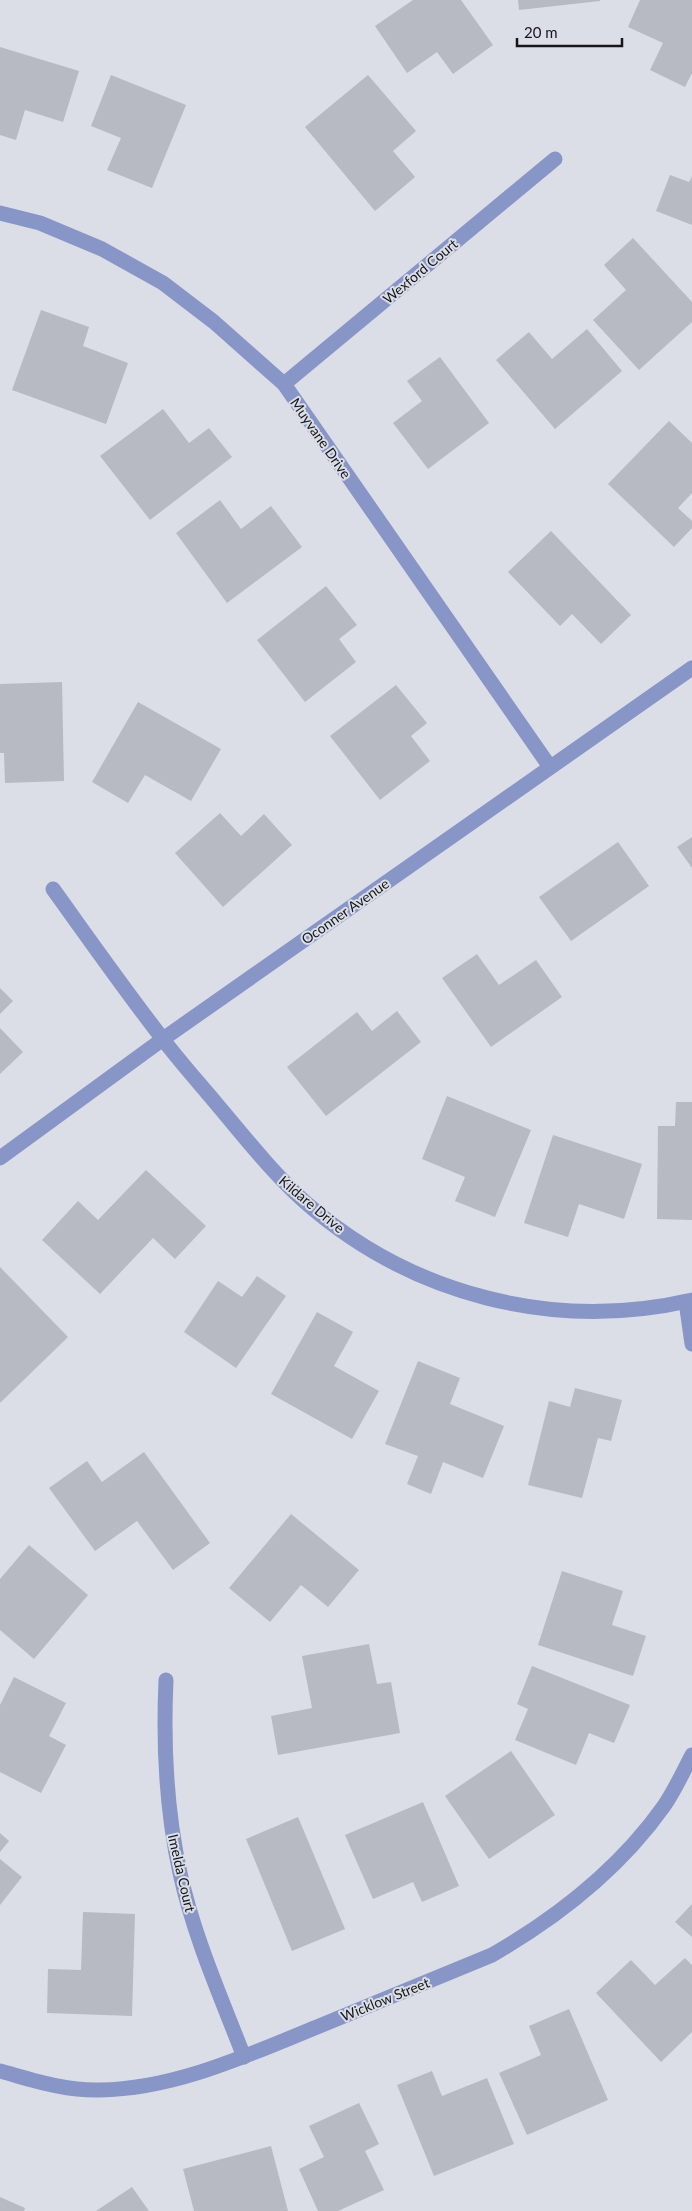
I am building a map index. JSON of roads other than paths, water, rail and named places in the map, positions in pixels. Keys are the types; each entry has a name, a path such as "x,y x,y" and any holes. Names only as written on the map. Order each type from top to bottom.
{"street":[{"name":"Wexford Court","path":"284,384 555,159"},
{"name":"Muyvane Drive","path":"0,213 40,223 102,249 163,282 214,322 284,384 550,767"},
{"name":"Oconner Avenue","path":"0,1158 163,1039 692,668"},
{"name":"Kildare Drive","path":"53,889 163,1039 272,1170 306,1202 339,1228 404,1268 455,1290 522,1307 598,1311 689,1301"},
{"path":"689,1301 692,1344"},
{"name":"Imelda Court","path":"166,1680 164,1761 168,1808 179,1867 197,1935 244,2057"},
{"name":"Wicklow Street","path":"0,2071 78,2090 101,2090 162,2082 244,2057 492,1955 530,1933 614,1866 631,1848 665,1804 692,1755"}]}
